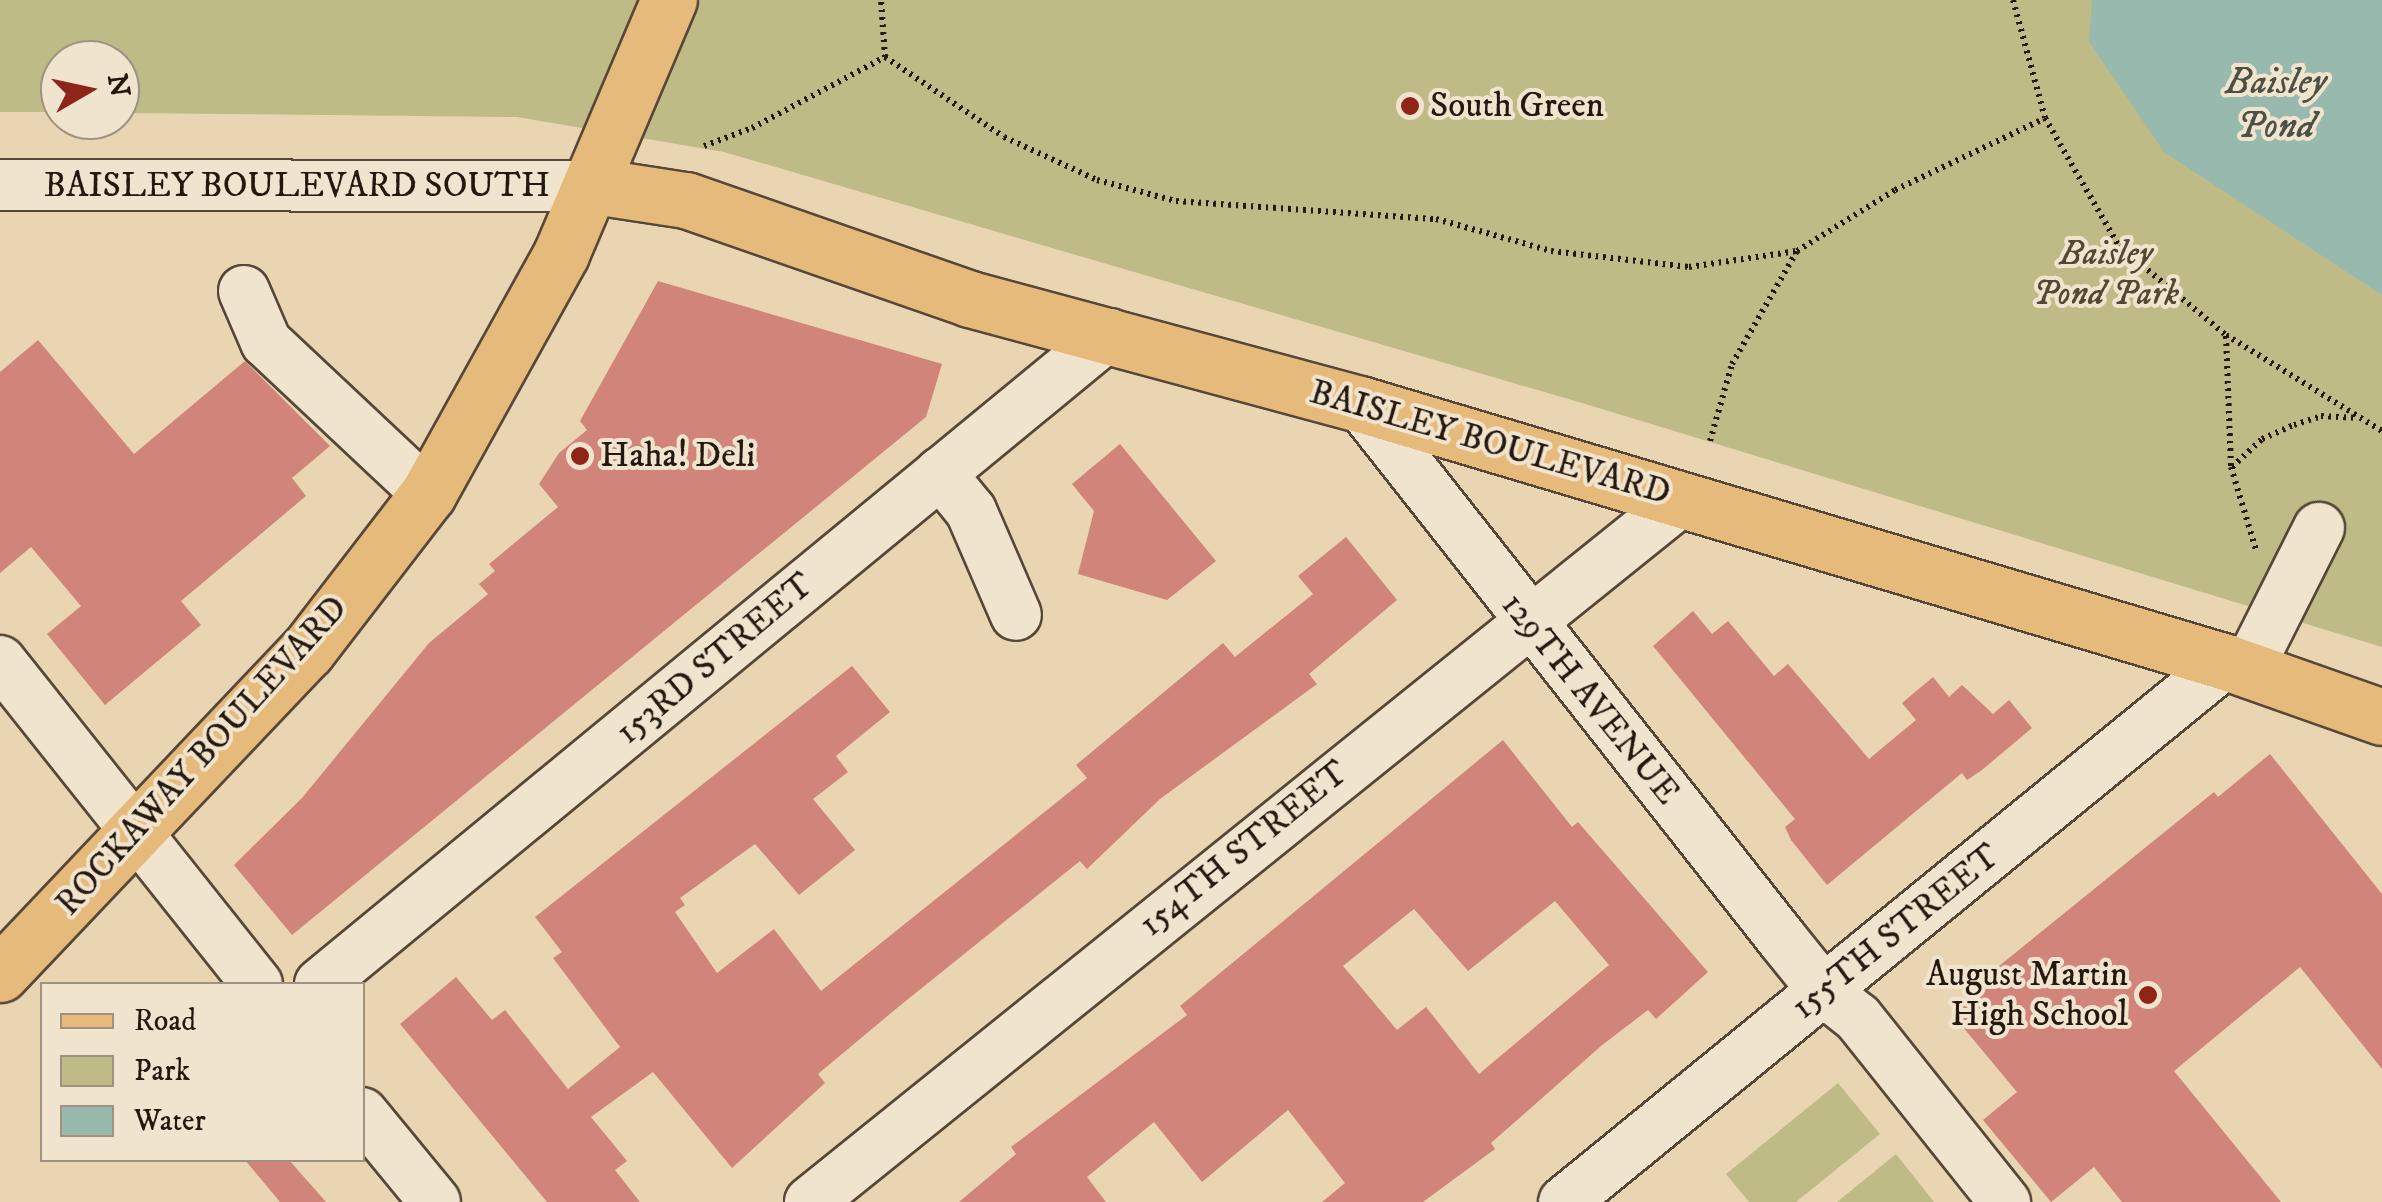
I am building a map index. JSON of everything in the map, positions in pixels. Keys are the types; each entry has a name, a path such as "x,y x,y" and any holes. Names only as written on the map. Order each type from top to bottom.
{"main road":[{"name":"ROCKAWAY BOULEVARD","path":"0,974 307,650 428,494 594,186 669,0"},
{"name":"BAISLEY BOULEVARD","path":"594,186 686,200 970,299 1360,404 2237,665 2382,717"}],"street":[{"name":"BAISLEY BOULEVARD SOUTH","path":"0,186 594,186"},
{"path":"244,291 266,342 428,494"},
{"name":"153RD STREET","path":"322,982 1110,334"},
{"name":"129TH AVENUE","path":"1360,404 1525,620 1824,991 1858,1018 2005,1202"},
{"path":"940,473 972,511 1016,615"},
{"name":"154TH STREET","path":"810,1202 1525,620 1682,500"},
{"path":"2237,665 2319,528"},
{"path":"0,661 134,835 255,982"},
{"name":"155TH STREET","path":"1564,1202 2237,665"},
{"path":"365,1117 435,1202"}],"path":[{"path":"881,0 886,57"},
{"path":"2014,0 2045,118 2119,246 2226,335 2382,431"},
{"path":"704,146 752,128 886,57"},
{"path":"886,57 1004,137 1097,180 1176,201 1436,219 1551,251 1690,266 1797,251 1895,190 2045,118"},
{"path":"1710,441 1732,364 1797,251"},
{"path":"2226,335 2231,468 2261,567"},
{"path":"2231,468 2262,439 2294,425 2321,416 2356,418"}],"green space":[{"name":"Baisley Pond Park","path":"0,0 2382,0 2382,647 1592,406 724,152 517,117 140,113 140,40 40,40 40,112 0,112"},
{"path":"1838,1083 1880,1134 1796,1202 1749,1202 1726,1174"},
{"path":"1896,1154 1934,1202 1837,1202"}],"water":[{"name":"Baisley Pond","path":"2092,0 2382,0 2382,295 2164,152 2089,42"}],"building":[{"path":"658,281 942,364 926,417 292,935 234,865 302,798 429,643 488,594 479,584 495,571 489,564 558,507 539,484 559,453 587,430 580,421"},
{"path":"38,340 134,454 245,361 330,446 292,478 306,496 181,601 201,625 105,705 47,634 81,606 31,547 0,573 0,372"},
{"path":"1120,444 1216,561 1167,600 1078,574 1094,511 1072,484"},
{"path":"1346,537 1397,600 1309,674 1317,684 1160,799 1087,869 1080,861 897,1008 818,1074 825,1083 732,1168 653,1072 591,1117 627,1161 615,1170 640,1202 547,1202 400,1024 456,977 492,1020 505,1010 568,1089 620,1047 553,958 562,952 535,917 852,666 890,712 836,756 848,772 813,799 855,850 799,895 755,844 680,898 685,905 675,912 717,973 774,929 821,991 1087,778 1076,765 1223,643 1235,657 1313,594 1298,576"},
{"path":"1693,611 1712,634 1728,621 1774,676 1788,664 1869,759 1916,720 1902,703 1933,677 1949,697 1962,685 1993,714 2009,700 2032,728 1967,780 1962,773 1827,885 1791,840 1785,827 1795,819 1653,646"},
{"path":"1503,740 1572,827 1578,822 1708,972 1656,1019 1648,1010 1601,1046 1491,1143 1495,1149 1423,1202 1322,1202 1345,1183 1288,1110 1202,1182 1154,1122 1087,1177 1106,1202 959,1202 1016,1154 1011,1147 1187,1015 1180,1006","holes":["1555,901 1609,965 1479,1074 1426,1007 1397,1030 1343,966 1414,909 1468,971"]},
{"path":"2270,754 2382,894 2382,1069 2300,967 2174,1071 2281,1202 2122,1202 2094,1167 2051,1202 1983,1120 2017,1092 1952,1014 2004,972 1999,966 2214,792 2218,797"},
{"path":"247,1162 291,1162 326,1202 280,1202"}],"place":[{"name":"South Green","path":"1410,106"},
{"name":"Haha! Deli","path":"580,456"},
{"name":"August Martin High School","path":"2148,995"}]}
